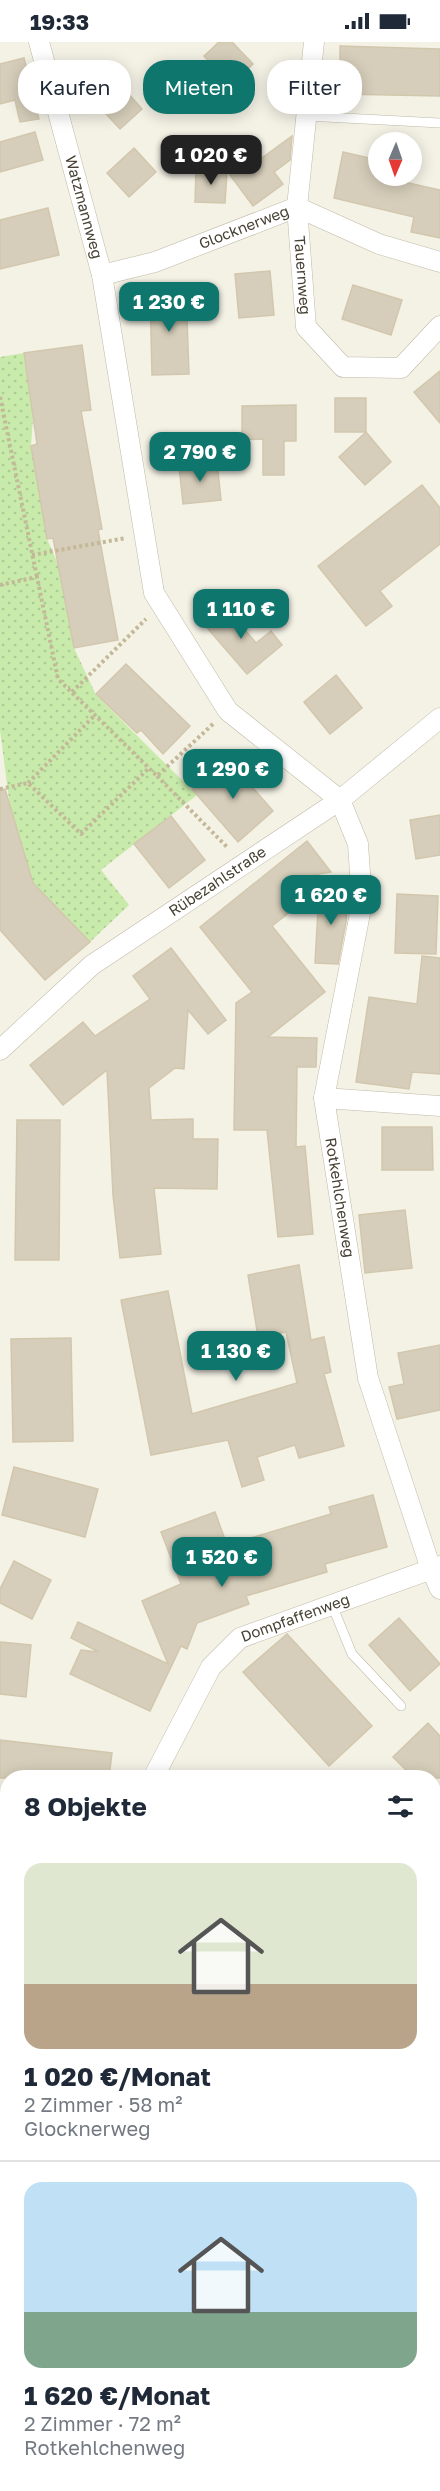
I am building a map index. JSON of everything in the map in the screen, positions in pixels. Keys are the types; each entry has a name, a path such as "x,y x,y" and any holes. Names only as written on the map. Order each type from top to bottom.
{"street":[{"name":"Watzmannweg","path":"39,42 102,275 154,593 228,711 340,800"},
{"name":"Glocknerweg","path":"102,275 155,262 297,207 314,42"},
{"name":"Tauernweg","path":"440,262 379,243 297,207 306,327 343,367 401,368 440,326"},
{"name":"Rübezahlstraße","path":"0,1050 92,965 340,800 440,718"},
{"name":"Rotkehlchenweg","path":"340,800 358,844 362,903 324,1098 368,1378 435,1568 440,1589"},
{"path":"324,1098 440,1106"},
{"name":"Dompfaffenweg","path":"157,1770 210,1667 240,1638 435,1568"}],"lane":[{"path":"306,116 440,123"},
{"path":"332,1605 352,1654 401,1706"}],"path":[{"path":"0,398 58,679 243,863"},
{"path":"32,555 145,535"},
{"path":"0,585 37,577"},
{"path":"72,692 162,605"},
{"path":"157,776 228,711"},
{"path":"0,789 28,783 95,715"},
{"path":"28,783 81,834 149,768"}],"green space":[{"path":"24,353 33,418 31,446 47,539 58,564 74,648 96,695 197,795 101,870 129,905 90,942 33,883 10,807 0,730 0,357"}],"building":[{"path":"219,42 232,42 249,60 208,60 204,56"},
{"path":"340,46 440,49 440,96 362,94 362,60 340,60"},
{"path":"24,58 24,60 18,60 18,113 15,100 0,104 0,64"},
{"path":"131,97 142,109 120,129 106,114 131,114"},
{"path":"18,114 38,114 39,119 20,122"},
{"path":"35,132 43,160 0,172 0,142"},
{"path":"292,136 290,160 274,172 283,184 253,206 227,171 252,152 259,160"},
{"path":"134,148 156,172 129,197 107,173"},
{"path":"343,152 368,158 368,186 422,186 440,190 440,238 411,232 414,217 334,198"},
{"path":"196,170 227,171 225,203 195,202"},
{"path":"48,208 59,255 0,269 0,220"},
{"path":"270,271 274,315 239,318 235,274"},
{"path":"353,285 402,300 391,335 342,319"},
{"path":"186,291 189,374 152,375 150,292"},
{"path":"82,345 91,410 81,411 102,529 98,530 118,640 74,648 53,538 47,539 31,446 37,444 24,353"},
{"path":"440,371 440,423 414,392"},
{"path":"335,398 366,398 366,432 335,432"},
{"path":"296,405 296,441 284,441 284,475 263,475 263,439 242,440 242,406"},
{"path":"366,432 391,462 365,485 339,457"},
{"path":"217,462 221,500 183,504 179,466"},
{"path":"422,485 440,508 440,544 380,591 392,606 366,626 318,566"},
{"path":"225,606 256,643 271,631 282,645 247,674 203,623"},
{"path":"126,664 190,726 163,754 141,730 137,733 96,694"},
{"path":"336,675 362,708 330,734 304,702"},
{"path":"228,759 273,811 238,842 192,789"},
{"path":"5,789 33,883 90,942 45,980 0,930 0,790"},
{"path":"440,815 440,855 416,859 410,820"},
{"path":"171,816 205,860 169,888 134,844"},
{"path":"307,841 331,872 290,879 291,890 317,891 272,926 325,992 268,1037 317,1038 316,1067 297,1067 296,1147 305,1146 313,1234 278,1237 267,1130 234,1130 236,1003 252,992 200,927"},
{"path":"319,891 348,892 346,922 338,964 315,963"},
{"path":"397,894 438,896 436,954 395,953"},
{"path":"171,948 226,1020 208,1034 188,1010 184,1069 175,1068 149,1088 151,1120 193,1119 193,1139 218,1139 217,1189 154,1188 161,1254 120,1258 113,1195 107,1070 63,1105 30,1065 83,1022 95,1036 150,999 133,976"},
{"path":"422,956 440,958 440,1074 412,1072 409,1089 356,1082 369,997 417,1004"},
{"path":"17,1120 60,1120 59,1260 15,1260"},
{"path":"382,1127 432,1127 433,1170 382,1170"},
{"path":"405,1210 412,1268 365,1273 359,1215"},
{"path":"299,1265 311,1340 324,1337 331,1372 324,1374 344,1446 299,1458 295,1445 257,1457 264,1480 242,1487 228,1440 151,1455 121,1300 168,1291 192,1414 297,1383 286,1332 258,1337 248,1275"},
{"path":"71,1338 73,1441 13,1442 11,1339"},
{"path":"440,1345 440,1410 397,1419 389,1387 404,1384 398,1353"},
{"path":"14,1467 98,1489 85,1537 2,1515"},
{"path":"373,1495 387,1547 325,1564 327,1572 246,1596 249,1604 197,1623 187,1649 181,1646 150,1711 70,1674 81,1650 99,1652 71,1638 78,1622 168,1664 142,1601 181,1584 161,1532 215,1512 227,1545 331,1514 329,1507"},
{"path":"14,1561 51,1580 32,1619 0,1603 0,1589"},
{"path":"399,1618 440,1664 410,1691 369,1645"},
{"path":"287,1634 372,1726 329,1766 243,1672"},
{"path":"0,1642 31,1645 26,1697 0,1694"},
{"path":"428,1723 440,1736 440,1770 406,1770 393,1757"},
{"path":"0,1740 112,1753 110,1770 0,1770"}]}
